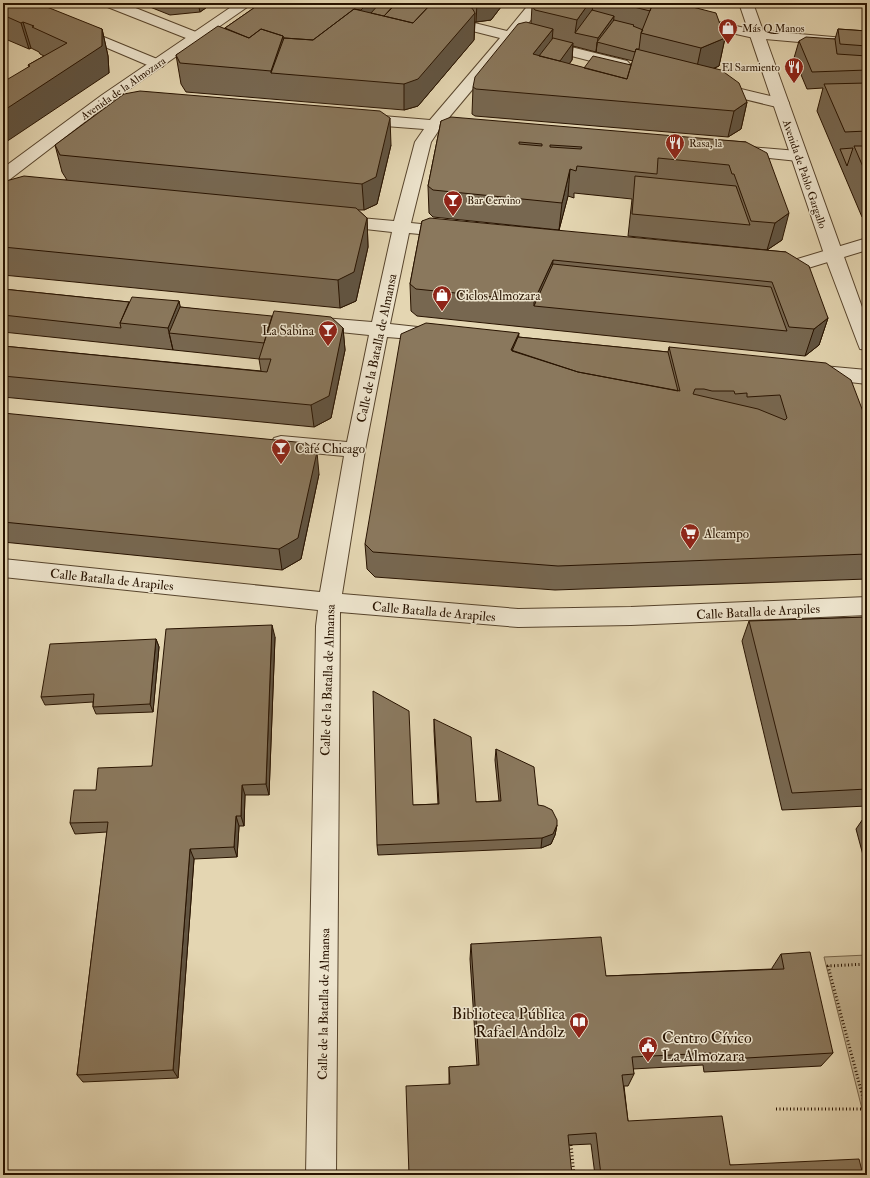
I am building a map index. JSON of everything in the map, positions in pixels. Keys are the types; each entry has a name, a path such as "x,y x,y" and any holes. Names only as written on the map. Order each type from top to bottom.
{"street":[{"path":"110,3 196,37"},
{"name":"Avenida de la Almozara","path":"7,182 107,98 246,3"},
{"name":"Calle de la Batalla de Almansa","path":"321,1175 326,659 329,602 355,450 401,227 423,142 434,125 538,3"},
{"name":"Avenida de Pablo Gargallo","path":"746,3 754,34 781,103 832,255 867,344"},
{"path":"430,16 634,67"},
{"path":"678,16 754,34 867,44"},
{"path":"61,24 157,64"},
{"path":"703,84 781,103"},
{"path":"107,98 128,100"},
{"path":"348,118 461,128"},
{"path":"723,150 798,156"},
{"path":"322,219 471,234"},
{"path":"763,263 795,266 867,244"},
{"path":"293,321 450,337"},
{"path":"791,370 867,377"},
{"path":"265,441 355,450"},
{"name":"Calle Batalla de Arapiles","path":"3,568 329,602 518,618 631,616 867,606"}],"path":[{"path":"776,1109 867,1110 828,966 867,964"},
{"path":"571,1145 574,1175"}],"shaded area":[{"path":"867,955 867,1129 824,957"}],"building":[{"path":"3,3 37,3 102,29 102,46 3,111 3,82 30,66 28,65 67,43 32,27 34,26 23,22 21,23 3,15"},
{"path":"261,3 368,3 361,10 354,9 313,40 284,38 283,36 261,29 249,38 225,28"},
{"path":"380,3 393,6 384,16 371,13"},
{"path":"397,3 410,3 428,7 413,23 384,16"},
{"path":"432,3 449,3 472,8 475,13 418,79 404,84 271,73 284,38 313,40 354,9 413,23"},
{"path":"535,3 589,3 577,20 535,10 532,6"},
{"path":"618,3 653,3 650,11"},
{"path":"653,3 677,3 716,13 725,38 701,48 641,33"},
{"path":"592,10 614,16 598,38 575,33"},
{"path":"614,20 634,25 633,26 643,30 641,33 639,49 636,49 635,52 597,42"},
{"path":"526,22 553,29 533,54 627,79 636,49 721,70 739,83 747,102 734,111 476,89 473,87 475,77 518,24"},
{"path":"218,26 249,38 261,29 283,36 271,71 180,63 176,55"},
{"path":"838,29 867,31 867,46 840,44"},
{"path":"806,37 835,39 837,54 867,56 867,70 812,72 799,41"},
{"path":"553,38 573,43 560,61 539,56"},
{"path":"593,56 631,65 627,79 584,68"},
{"path":"867,83 867,131 845,132 824,84"},
{"path":"140,91 380,111 390,118 376,177 362,184 60,155 55,145 124,94"},
{"path":"451,117 746,142 767,153 789,213 775,223 751,221 734,174 732,174 729,165 658,158 657,174 577,166 576,171 570,169 562,203 433,190 428,186 441,121","holes":["519,142 542,144 542,146 519,144","550,145 582,147 581,149 550,147"]},
{"path":"854,146 867,146 867,176"},
{"path":"853,148 847,166 840,149"},
{"path":"24,176 356,208 367,218 354,272 338,280 3,247 3,184 6,181"},
{"path":"635,176 736,186 750,225 632,214"},
{"path":"430,218 786,252 809,266 828,318 814,329 789,327 772,282 553,260 534,301 416,289 410,284 422,221"},
{"path":"553,264 771,287 787,331 534,306"},
{"path":"3,289 129,302 120,323 121,328 3,315"},
{"path":"132,297 179,301 168,328 120,323"},
{"path":"180,307 272,316 264,343 169,333"},
{"path":"274,311 331,317 343,328 329,396 311,405 3,376 3,346 267,372 271,359 259,359"},
{"path":"426,323 519,333 511,350 578,372 680,391 669,347 826,363 851,380 867,422 867,554 558,566 373,552 365,544 401,334","holes":["695,389 712,391 734,391 735,394 747,393 747,397 780,395 787,418 785,420 758,409 693,394"]},
{"path":"518,337 668,352 678,391 578,372 512,351"},
{"path":"3,413 306,443 317,452 298,538 279,549 3,522"},
{"path":"867,617 867,789 792,793 749,621"},
{"path":"272,625 266,784 242,785 241,816 236,816 234,847 190,849 173,1070 77,1075 108,822 70,823 74,790 96,790 98,768 152,766 166,629"},
{"path":"156,639 150,704 93,707 94,694 41,697 50,644"},
{"path":"373,691 409,711 413,805 439,804 434,719 471,737 476,802 501,801 496,749 534,767 538,805 552,810 557,820 557,825 553,834 542,838 377,845"},
{"name":"Centro Cívico La Almozara","path":"601,937 606,976 784,969 781,954 810,952 833,1053 712,1060 711,1053 632,1057 634,1074 622,1075 628,1121 722,1116 730,1165 859,1159 863,1175 601,1175 596,1133 568,1135 572,1175 409,1175 406,1086 450,1084 449,1067 479,1065 471,944"}],"place":[{"name":"Más Q Manos","path":"728,45"},
{"name":"El Sarmiento","path":"794,84"},
{"name":"Rasa, la","path":"675,160"},
{"name":"Bar Cervino","path":"453,217"},
{"name":"Ciclos Almozara","path":"442,312"},
{"name":"La Sabina","path":"328,347"},
{"name":"Café Chicago","path":"281,465"},
{"name":"Alcampo","path":"690,550"},
{"name":"Biblioteca Pública Rafael Andolz","path":"579,1039"},
{"name":"Centro Cívico La Almozara","path":"648,1063"}]}
